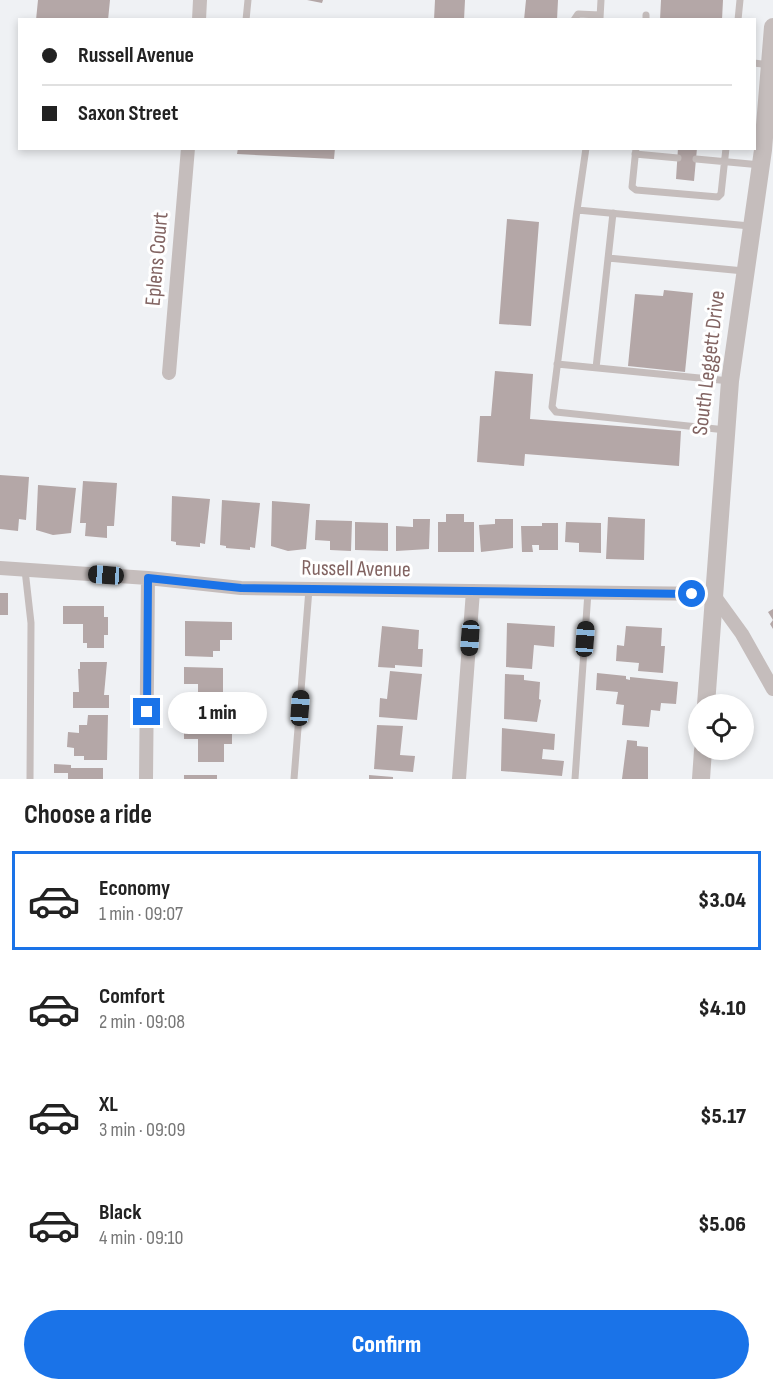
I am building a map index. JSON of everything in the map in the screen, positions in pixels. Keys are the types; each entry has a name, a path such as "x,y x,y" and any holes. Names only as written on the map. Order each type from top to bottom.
{"street":[{"path":"199,18 200,0"},
{"name":"South Leggett Drive","path":"707,694 730,381 750,226 761,165 763,64 773,27"},
{"name":"Eplens Court","path":"169,373 188,150"},
{"name":"Russell Avenue","path":"0,568 148,578 241,588 713,594"},
{"path":"146,779 148,578"},
{"path":"459,779 473,591"},
{"path":"713,594 742,634 773,689"},
{"path":"701,779 702,760"}],"lane":[{"path":"246,18 248,0"},
{"path":"575,18 578,14 600,17 601,0"},
{"path":"738,18 740,0"},
{"path":"586,150 552,407 556,412 726,430"},
{"path":"678,158 635,151 632,187 636,190 718,197 721,194 726,150"},
{"path":"696,159 761,165"},
{"path":"577,210 750,226"},
{"path":"597,368 613,213"},
{"path":"608,258 744,271"},
{"path":"557,364 730,381"},
{"path":"24,570 31,623 30,779"},
{"path":"294,779 309,589"},
{"path":"574,779 588,592"}],"building":[{"path":"38,0 110,0 108,18 36,18"},
{"path":"307,0 323,0 322,3"},
{"path":"435,0 465,0 464,18 434,18"},
{"path":"526,0 558,0 557,18 524,18"},
{"path":"661,0 723,0 722,18 660,18"},
{"path":"238,150 335,150 334,159 237,154"},
{"path":"678,150 697,150 694,181 676,179"},
{"path":"507,219 539,222 531,326 499,324"},
{"path":"664,290 693,293 685,372 628,366 635,294 663,296"},
{"path":"495,371 533,374 530,419 681,431 679,466 525,454 524,466 477,462 480,416 491,416"},
{"path":"0,475 29,477 26,520 19,519 18,531 0,529"},
{"path":"83,481 117,483 114,526 107,526 107,538 85,536 86,523 80,523"},
{"path":"38,485 76,488 71,533 53,535 36,530"},
{"path":"172,496 210,499 205,544 200,543 200,547 176,545 176,542 171,541"},
{"path":"222,500 260,503 255,548 250,547 250,550 226,548 220,545"},
{"path":"272,501 310,504 306,549 288,551 271,546"},
{"path":"446,514 464,514 464,522 474,522 474,552 438,552 438,522 446,522"},
{"path":"608,517 645,519 644,560 606,559"},
{"path":"413,519 430,519 429,549 396,551 396,526 413,527"},
{"path":"495,519 513,519 513,548 481,552 479,525 495,524"},
{"path":"316,520 352,521 351,551 330,550 330,541 315,540"},
{"path":"355,522 388,523 388,551 355,550"},
{"path":"566,522 601,523 601,553 579,552 579,543 565,542"},
{"path":"542,523 558,523 558,550 539,550 539,545 532,545 533,552 522,552 521,526 542,526"},
{"path":"0,593 8,593 8,615 0,615"},
{"path":"63,606 104,606 104,617 108,617 108,635 104,635 104,648 87,648 87,643 83,643 83,624 63,624"},
{"path":"773,609 773,620 768,612"},
{"path":"185,621 232,622 232,640 220,640 220,651 213,651 213,657 185,656"},
{"path":"507,623 555,626 554,647 534,645 532,669 506,667"},
{"path":"382,626 419,630 418,649 423,649 422,667 395,665 395,668 378,667"},
{"path":"626,626 662,628 661,646 665,646 663,673 638,671 639,663 616,661 617,645 624,646"},
{"path":"80,662 107,662 104,695 109,695 109,708 73,708 73,692 79,692"},
{"path":"184,667 223,668 223,709 191,709 191,693 198,694 198,684 184,684"},
{"path":"390,671 422,674 417,720 379,717 380,698 387,699"},
{"path":"597,673 626,676 626,679 630,680 630,677 678,682 676,704 661,703 660,711 651,710 649,727 622,725 624,705 616,704 618,692 596,690"},
{"path":"505,674 524,675 524,680 540,682 539,699 541,700 537,722 504,719"},
{"path":"88,715 108,715 107,760 84,760 84,756 74,756 74,748 67,747 68,732 79,733 79,725 87,725"},
{"path":"184,720 224,720 224,723 232,723 232,744 224,744 224,762 198,762 198,739 184,739"},
{"path":"377,725 403,726 400,755 415,756 413,772 374,769"},
{"path":"502,728 555,734 554,750 543,749 542,759 564,761 562,776 501,771"},
{"path":"627,740 637,741 637,746 648,747 648,779 622,779"},
{"path":"54,764 71,765 71,768 103,768 103,779 68,779 68,773 54,773"},
{"path":"184,775 217,775 217,779 184,779"},
{"path":"369,775 393,777 393,779 369,779"}],"route":[{"path":"147,712 148,578 241,588 692,594"}]}
